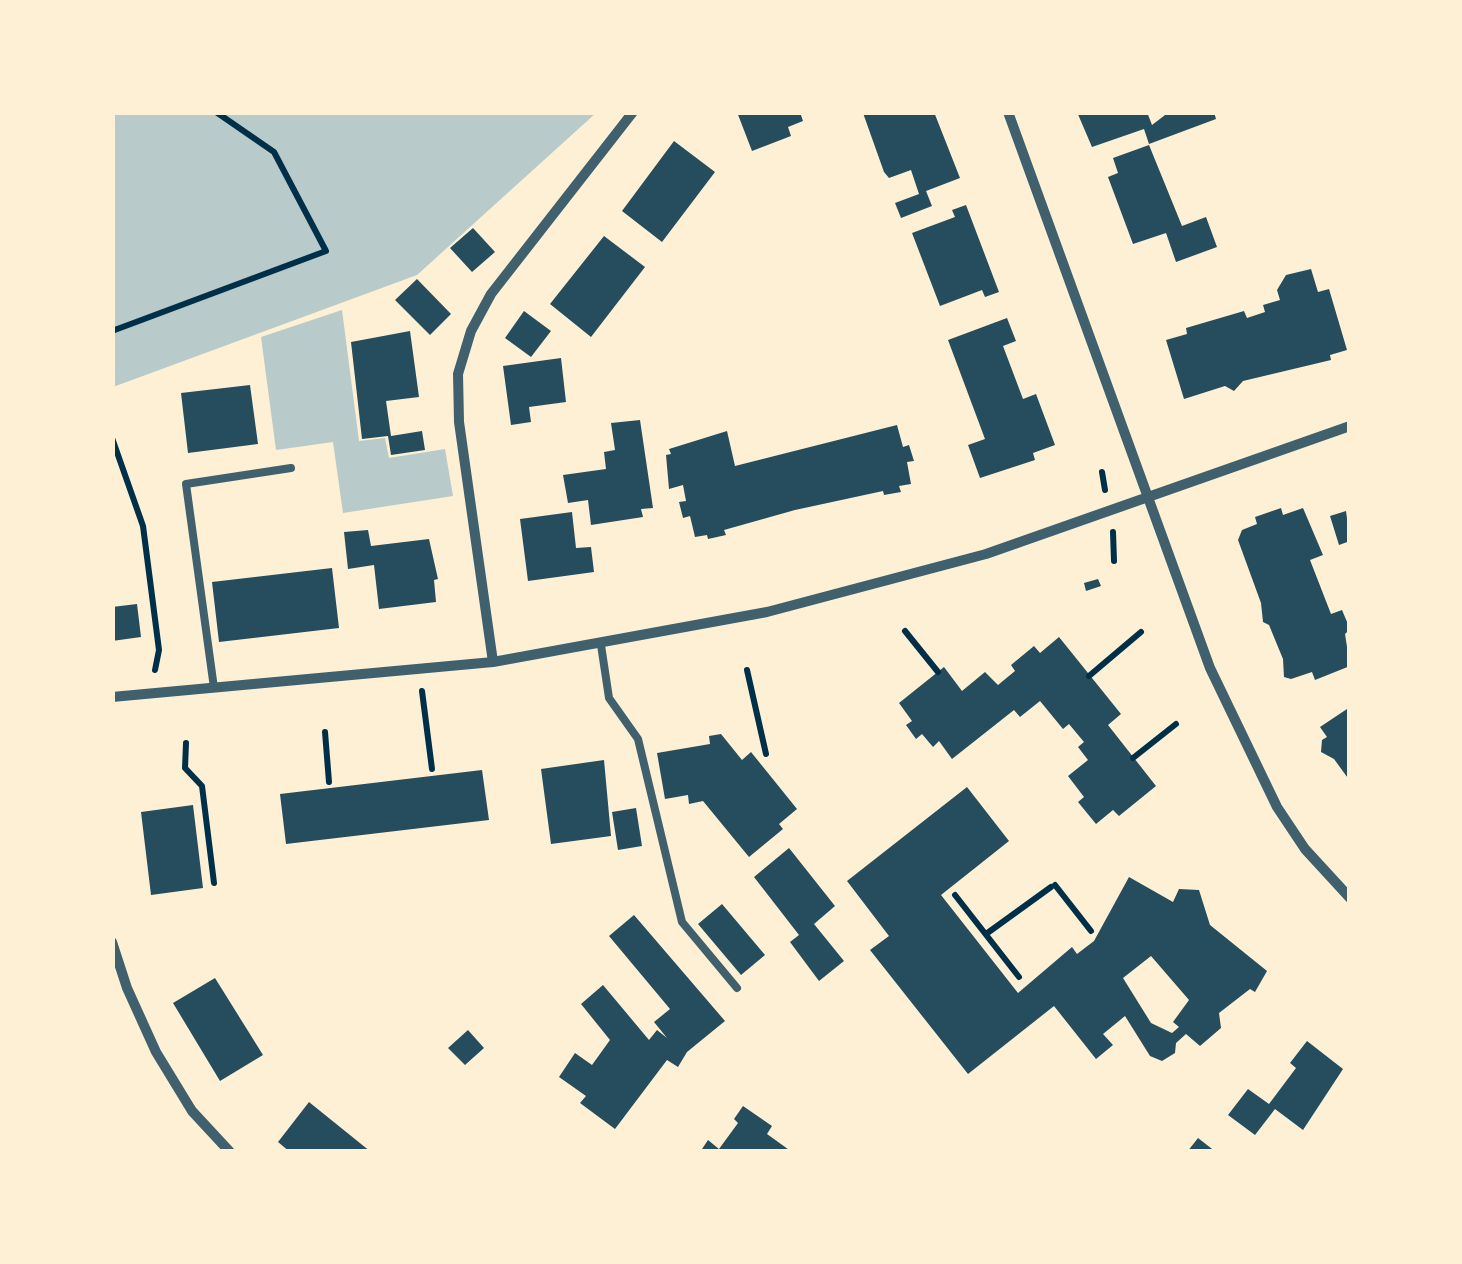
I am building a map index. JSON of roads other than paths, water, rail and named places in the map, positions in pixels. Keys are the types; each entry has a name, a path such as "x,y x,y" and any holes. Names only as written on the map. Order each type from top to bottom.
{"street":[{"path":"493,662 459,422 458,374 471,331 492,294 633,112"},
{"path":"1008,112 1210,668 1254,762 1305,850 1350,898"},
{"path":"112,696 493,662 766,612 1005,547 1350,426"},
{"path":"112,942 126,988 156,1052 192,1110 230,1152"}],"lane":[{"path":"214,688 186,484 291,468"},
{"path":"601,645 609,698 638,739 682,922 737,988"}]}
